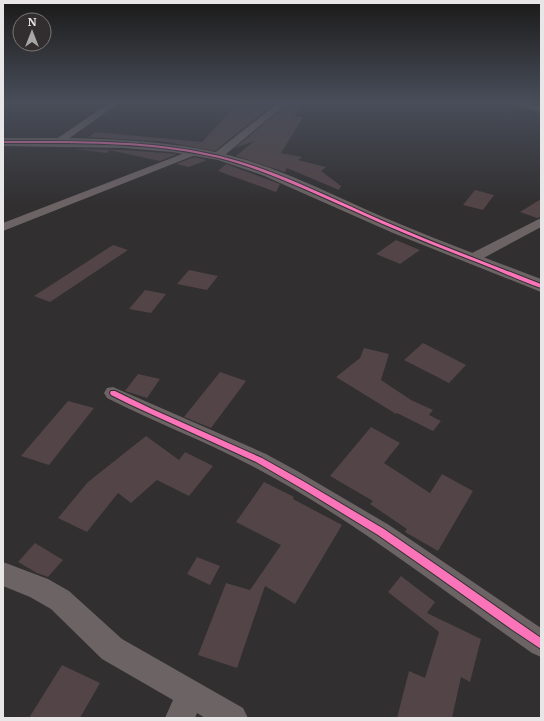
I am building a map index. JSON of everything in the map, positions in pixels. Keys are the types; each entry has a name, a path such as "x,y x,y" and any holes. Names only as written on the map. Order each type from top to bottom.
{"street":[{"path":"58,142 66,137"},
{"path":"216,157 241,137"},
{"path":"3,142 112,143 195,152 216,157 289,180 378,221 541,286"},
{"path":"3,228 195,152"},
{"path":"473,258 541,222"},
{"path":"113,393 156,416 259,460 327,498 399,543 485,606 541,644"},
{"path":"3,574 39,588 60,600 112,649 185,706 233,718"}],"building":[{"path":"89,137 145,137 202,142 207,137 233,137 215,151 166,142"},
{"path":"248,137 291,137 281,153 302,157 298,160 326,167 321,171 341,186 339,190 287,168 285,172 236,156 254,141 235,148"},
{"path":"75,149 124,150 177,154 160,161 109,150 108,153"},
{"path":"194,157 207,160 189,167 176,164"},
{"path":"226,164 280,184 276,192 218,171"},
{"path":"475,190 494,195 483,210 463,205"},
{"path":"541,199 541,217 537,218 520,212"},
{"path":"396,240 420,250 400,264 376,254"},
{"path":"113,245 128,250 50,302 34,296"},
{"path":"189,270 218,276 207,290 177,284"},
{"path":"145,290 166,294 151,313 129,309"},
{"path":"423,343 466,365 449,383 404,360"},
{"path":"364,348 389,354 381,380 411,400 433,410 429,415 441,421 433,431 397,413 396,414 336,377 360,358"},
{"path":"220,372 246,381 211,428 184,417"},
{"path":"138,374 160,379 147,398 125,391"},
{"path":"68,401 94,408 49,465 21,456"},
{"path":"371,427 400,443 384,463 430,493 442,474 473,491 438,551 405,532 407,529 370,504 373,501 330,476"},
{"path":"146,436 179,460 185,452 213,466 189,496 157,480 131,503 118,493 87,532 58,518 88,482"},
{"path":"264,482 294,497 293,499 342,525 295,604 265,586 237,668 198,655 226,583 250,590 281,545 236,522"},
{"path":"35,543 63,560 48,577 37,573 18,562"},
{"path":"197,557 220,566 210,585 187,574"},
{"path":"401,576 435,602 427,613 481,639 470,682 461,677 452,718 397,718 409,671 425,678 439,632 388,592"},
{"path":"62,665 100,683 80,718 29,718"}],"cycle path":[{"path":"3,142 124,144 172,148 220,157 289,181 439,246 541,286"},
{"path":"113,393 149,411 259,460 308,488 408,550 541,644"}]}
